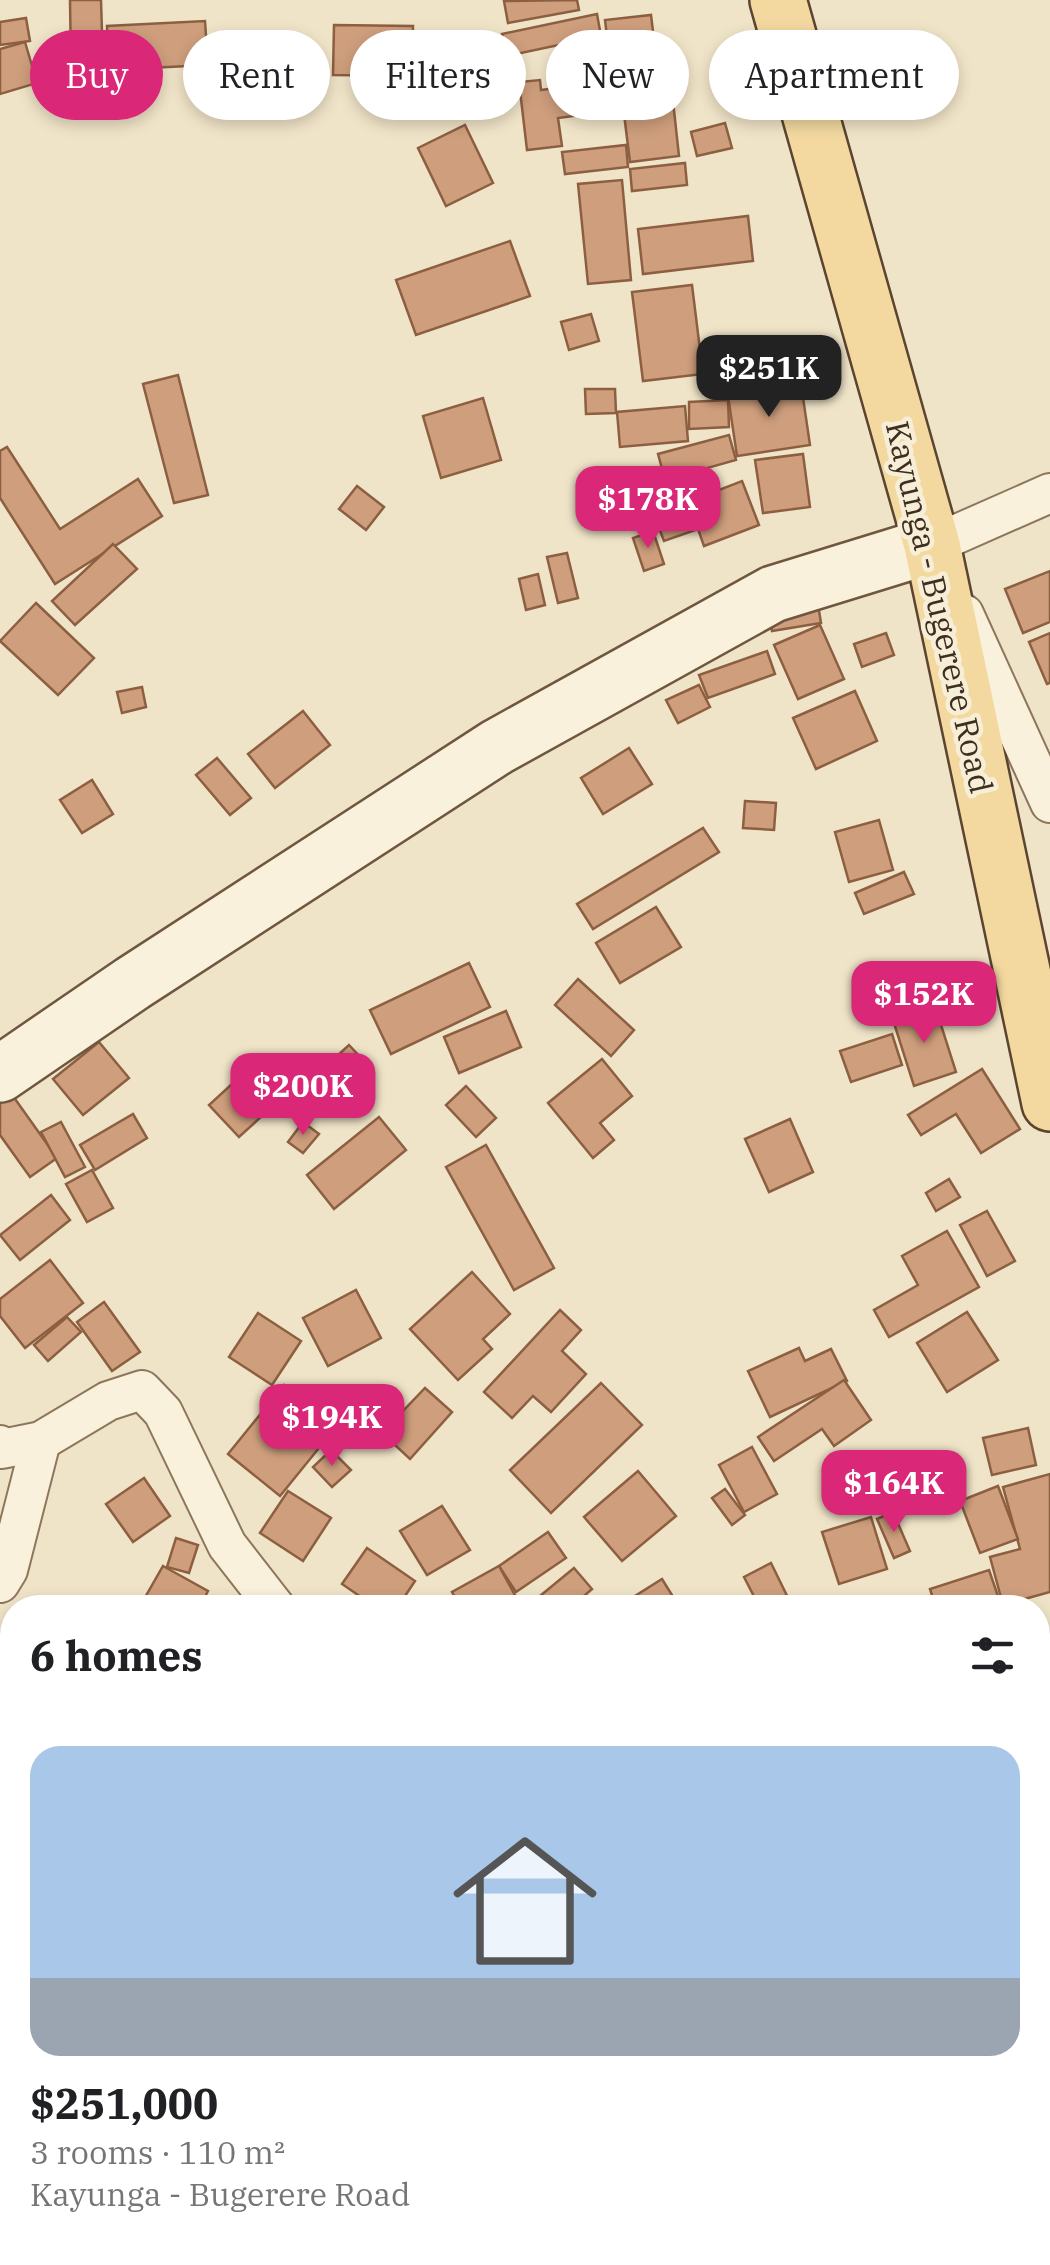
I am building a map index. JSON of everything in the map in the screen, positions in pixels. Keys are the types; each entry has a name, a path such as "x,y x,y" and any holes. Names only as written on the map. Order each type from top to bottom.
{"main road":[{"name":"Kayunga - Bugerere Road","path":"778,0 932,545 1050,1103"}],"street":[{"path":"0,1074 133,982 498,747 773,594 932,545 1050,493"},
{"path":"932,545 1050,803"},
{"path":"0,1445 2,1449 42,1441 108,1400 142,1390 163,1412 227,1546 266,1595"},
{"path":"0,1583 8,1570 42,1441"}],"building":[{"path":"70,0 101,0 102,30 70,30"},
{"path":"577,0 579,10 508,23 504,1"},
{"path":"597,14 600,30 546,30 546,48 526,52 526,30 521,30"},
{"path":"651,15 653,30 606,30 605,20"},
{"path":"26,18 30,41 0,45 0,22"},
{"path":"205,21 206,30 183,30 183,66 163,67 163,30 107,30 107,26"},
{"path":"334,25 413,26 413,30 350,30 350,75 333,75"},
{"path":"25,42 30,85 0,94 0,49"},
{"path":"540,80 541,90 546,89 546,120 558,120 562,146 527,150 523,120 526,81"},
{"path":"625,120 675,120 679,156 630,162"},
{"path":"725,123 732,148 697,156 691,132"},
{"path":"465,125 493,183 446,206 418,148"},
{"path":"626,145 628,167 565,174 562,152"},
{"path":"685,163 687,185 632,191 630,169"},
{"path":"622,180 631,280 588,284 578,184"},
{"path":"748,216 753,261 643,274 638,229"},
{"path":"510,241 530,296 416,335 396,280"},
{"path":"692,285 703,374 643,381 632,292"},
{"path":"591,314 599,341 569,350 561,322"},
{"path":"178,375 208,495 174,503 143,384"},
{"path":"801,384 810,445 737,456 728,396"},
{"path":"585,389 615,389 616,413 586,414"},
{"path":"483,398 501,460 441,478 423,416"},
{"path":"728,400 729,427 689,429 689,402"},
{"path":"685,406 688,441 620,447 617,412"},
{"path":"729,435 736,460 665,480 658,454"},
{"path":"7,447 60,529 138,479 162,516 55,584 0,498 0,451"},
{"path":"803,454 810,507 763,513 755,460"},
{"path":"742,481 759,525 704,546 698,529 664,541 654,515"},
{"path":"357,486 384,507 366,530 339,509"},
{"path":"653,531 664,564 644,571 633,538"},
{"path":"113,544 137,569 75,625 52,601"},
{"path":"567,553 578,598 558,603 547,557"},
{"path":"1050,571 1050,622 1023,633 1005,589"},
{"path":"538,574 545,605 526,610 519,579"},
{"path":"814,580 821,623 772,631 766,589"},
{"path":"36,603 94,658 58,695 0,641"},
{"path":"820,625 844,679 798,699 774,645"},
{"path":"886,633 894,655 862,667 854,644"},
{"path":"1050,633 1050,683 1047,684 1029,642"},
{"path":"767,651 775,674 708,698 699,675"},
{"path":"699,685 710,707 678,723 666,700"},
{"path":"142,687 146,707 122,713 117,692"},
{"path":"855,691 877,741 816,769 793,718"},
{"path":"303,711 330,745 275,788 248,754"},
{"path":"629,748 652,784 603,814 581,778"},
{"path":"217,758 251,798 230,815 196,775"},
{"path":"92,780 113,814 82,833 60,800"},
{"path":"745,801 776,803 774,830 743,828"},
{"path":"879,820 893,870 849,882 835,832"},
{"path":"703,828 719,852 593,929 577,904"},
{"path":"904,872 914,894 864,914 855,893"},
{"path":"656,907 681,947 620,983 596,943"},
{"path":"469,963 490,1007 391,1054 370,1010"},
{"path":"578,979 634,1030 611,1056 555,1005"},
{"path":"935,1006 956,1072 914,1086 893,1020"},
{"path":"506,1011 521,1047 459,1073 444,1037"},
{"path":"892,1034 902,1065 851,1082 840,1051"},
{"path":"99,1042 129,1078 83,1115 53,1079"},
{"path":"349,1045 362,1059 326,1092 313,1078"},
{"path":"602,1059 632,1096 600,1123 614,1140 593,1158 548,1103"},
{"path":"256,1062 286,1094 239,1137 209,1105"},
{"path":"982,1069 1020,1129 981,1153 956,1114 921,1135 908,1115"},
{"path":"310,1081 324,1097 300,1117 286,1102"},
{"path":"3,1082 57,1158 30,1177 0,1135"},
{"path":"466,1086 496,1118 476,1137 446,1105"},
{"path":"133,1114 147,1138 95,1170 80,1145"},
{"path":"379,1117 406,1150 334,1209 307,1175"},
{"path":"790,1119 813,1172 769,1192 745,1139"},
{"path":"61,1122 85,1167 65,1177 41,1132"},
{"path":"303,1122 319,1134 303,1153 288,1142"},
{"path":"486,1145 554,1268 514,1290 446,1167"},
{"path":"92,1170 113,1208 87,1222 66,1184"},
{"path":"949,1179 960,1197 936,1211 926,1193"},
{"path":"51,1195 70,1220 20,1260 0,1235"},
{"path":"987,1211 1015,1261 987,1276 960,1225"},
{"path":"947,1231 979,1287 889,1337 874,1310 918,1285 902,1256"},
{"path":"50,1260 83,1303 25,1348 0,1316 0,1299"},
{"path":"472,1272 510,1314 483,1339 492,1349 458,1380 410,1329"},
{"path":"356,1290 381,1338 328,1366 303,1318"},
{"path":"104,1302 140,1352 112,1371 77,1322"},
{"path":"560,1310 581,1330 562,1351 586,1374 551,1412 533,1396 512,1418 484,1392"},
{"path":"967,1312 998,1360 947,1392 917,1343"},
{"path":"258,1313 301,1341 272,1385 229,1357"},
{"path":"67,1317 81,1332 48,1361 34,1345"},
{"path":"799,1348 805,1361 831,1349 847,1381 770,1417 748,1371"},
{"path":"844,1380 871,1420 834,1446 822,1429 774,1461 758,1437"},
{"path":"601,1383 642,1425 551,1513 510,1470"},
{"path":"284,1385 336,1427 280,1496 228,1454"},
{"path":"425,1388 452,1412 410,1459 382,1433"},
{"path":"1028,1428 1036,1465 992,1475 983,1438"},
{"path":"752,1447 777,1494 744,1512 719,1465"},
{"path":"331,1450 351,1470 332,1487 313,1467"},
{"path":"638,1471 676,1516 622,1561 584,1517"},
{"path":"1050,1474 1050,1592 1000,1595 990,1557 1020,1549 1003,1487"},
{"path":"144,1478 170,1516 133,1542 106,1504"},
{"path":"998,1486 1018,1539 980,1553 960,1501"},
{"path":"725,1489 745,1515 732,1525 712,1498"},
{"path":"288,1491 331,1518 303,1561 260,1533"},
{"path":"442,1506 470,1550 427,1575 400,1531"},
{"path":"893,1512 910,1551 894,1558 877,1519"},
{"path":"871,1517 887,1569 839,1584 822,1532"},
{"path":"548,1532 566,1558 516,1592 499,1566"},
{"path":"176,1538 198,1545 189,1573 167,1567"},
{"path":"367,1548 415,1581 406,1595 358,1595 342,1584"},
{"path":"771,1563 787,1595 753,1595 744,1577"},
{"path":"163,1566 208,1591 206,1595 146,1595"},
{"path":"499,1566 515,1595 454,1595 452,1592"},
{"path":"574,1568 592,1589 585,1595 541,1595"},
{"path":"989,1570 998,1595 932,1595 930,1589"},
{"path":"662,1579 672,1595 637,1595"}]}
